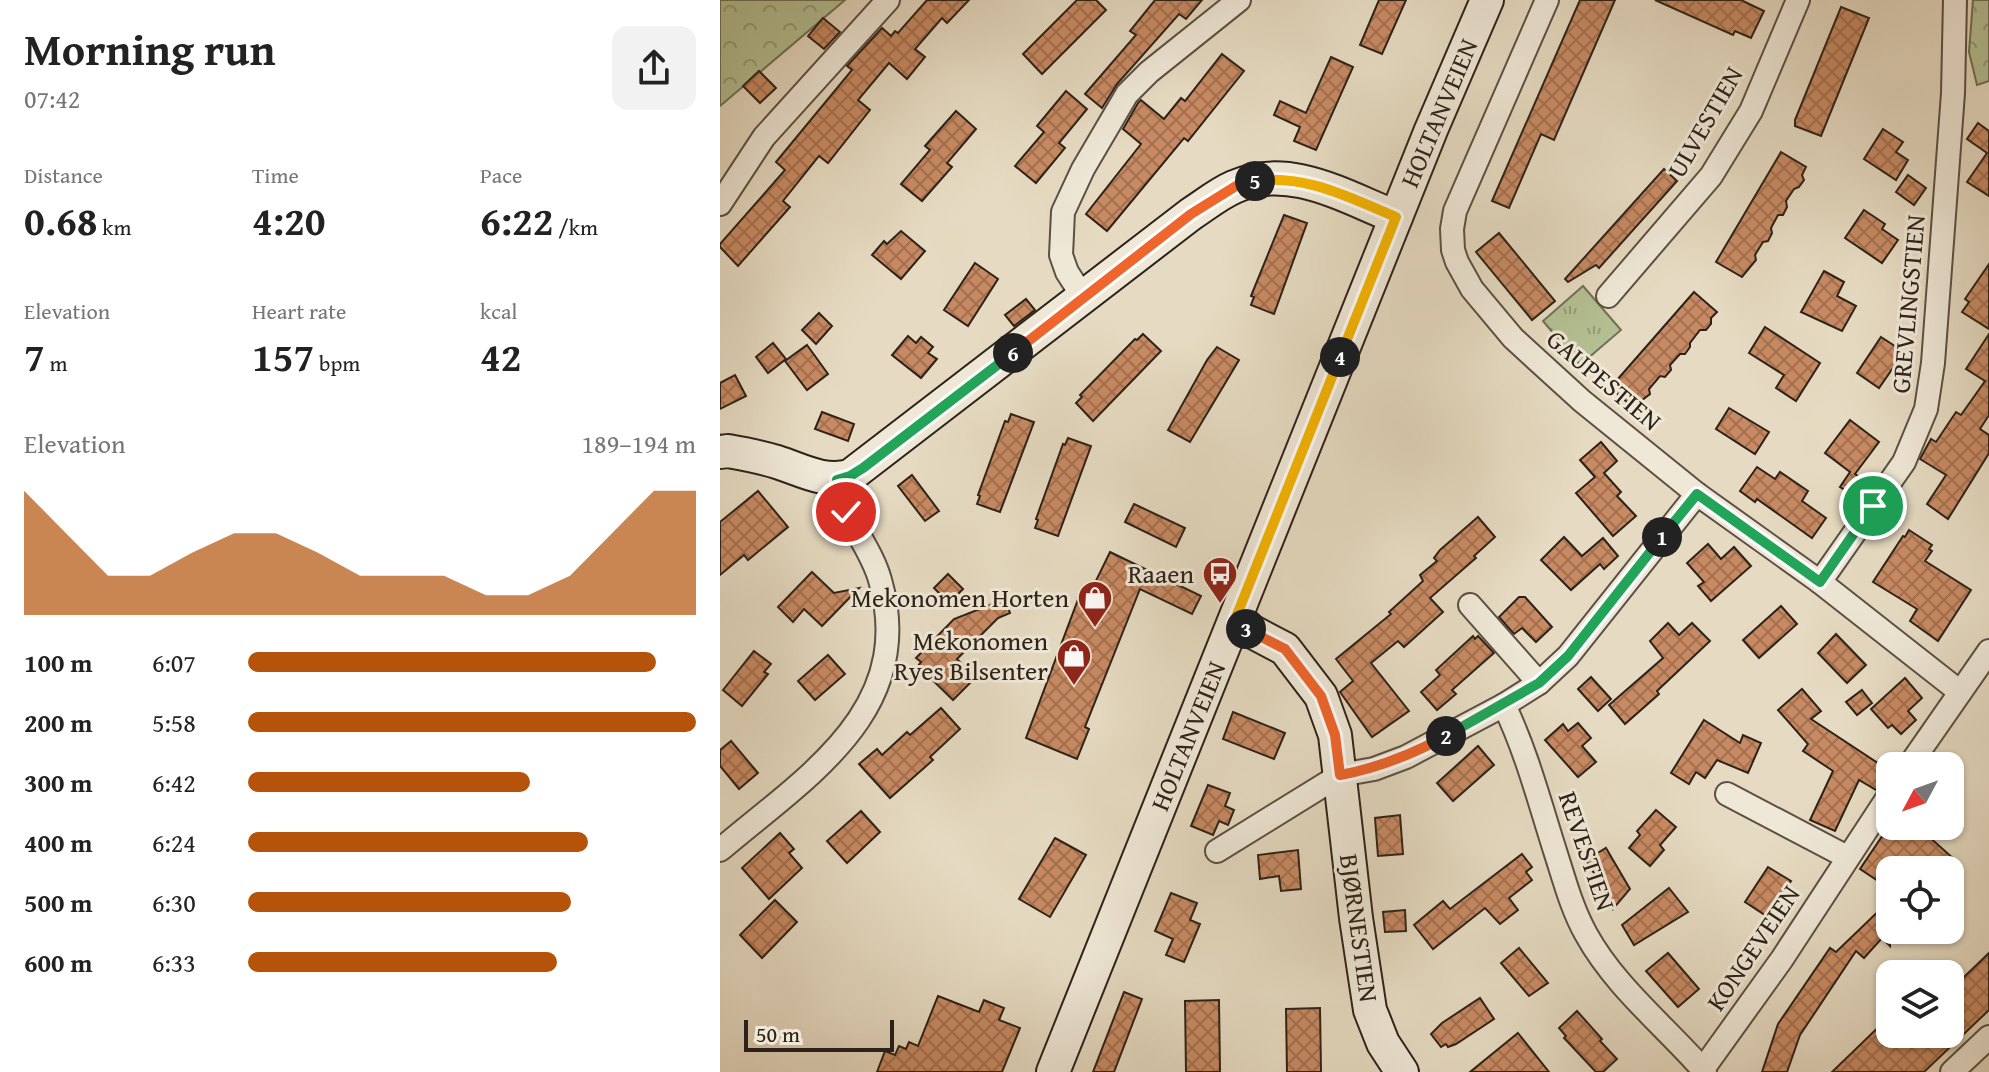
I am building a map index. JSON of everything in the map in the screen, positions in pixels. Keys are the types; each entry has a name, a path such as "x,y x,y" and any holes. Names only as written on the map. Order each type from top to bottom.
{"street":[{"path":"720,204 764,137 888,0"},
{"path":"1083,297 1067,272 1061,255 1063,212 1083,169 1127,94 1149,72 1239,0"},
{"name":"HOLTANVEIEN","path":"1053,1072 1396,217 1487,0"},
{"name":"GAUPESTIEN","path":"1547,0 1455,211 1453,250 1472,289 1513,338 1582,401 1697,494 1820,582 1960,692"},
{"name":"ULVESTIEN","path":"1608,296 1711,176 1751,111 1798,0"},
{"name":"GREVLINGSTIEN","path":"1820,582 1904,462 1926,409 1933,363 1953,93 1955,0"},
{"path":"720,452 750,455 822,478 837,480 850,476 1216,197 1236,186 1274,178 1299,180 1396,217"},
{"path":"720,850 836,750 863,715 877,686 884,659 886,632 880,581 867,546 839,495 837,480"},
{"path":"1217,851 1340,775 1374,769 1406,757 1539,683 1568,656 1697,494"},
{"path":"1470,605 1539,683"},
{"name":"BJØRNESTIEN","path":"1234,622 1285,649 1321,696 1335,735 1370,1010 1383,1043 1402,1072"},
{"path":"1919,752 1989,651"},
{"name":"REVESTIEN","path":"1504,705 1519,737 1572,906 1586,934 1653,1018 1704,1071"},
{"path":"1727,794 1847,857"},
{"name":"KONGEVEIEN","path":"1704,1071 1782,959 1876,815"},
{"path":"1952,1072 1989,1037"}],"green space":[{"path":"720,0 845,0 720,106"},
{"path":"1973,0 1989,0 1989,81 1977,85 1969,52"},
{"path":"1583,286 1621,330 1580,365 1543,321"}],"building":[{"path":"927,0 969,0 947,23 942,18 915,49 925,57 907,79 889,63 858,100 870,110 828,163 819,156 783,201 790,207 738,266 720,244 785,170 776,162 852,70 847,66 882,28 891,36 895,31 898,33"},
{"path":"1077,0 1096,0 1106,10 1042,74 1023,54"},
{"path":"1155,0 1202,0 1186,19 1179,14 1117,84 1102,108 1085,94 1136,35 1130,31"},
{"path":"1379,0 1406,0 1382,54 1360,45"},
{"path":"1580,0 1615,0 1554,140 1541,134 1509,208 1492,201"},
{"path":"1655,0 1741,0 1764,11 1751,38 1735,31 1733,35"},
{"path":"1841,7 1869,18 1821,136 1795,126 1795,120"},
{"path":"823,18 840,32 824,49 808,36"},
{"path":"1222,54 1244,71 1188,141 1184,138 1107,231 1086,214 1141,144 1123,129 1138,103 1141,100 1164,119 1181,98 1185,101"},
{"path":"1331,57 1353,67 1316,150 1294,141 1300,127 1274,115 1280,101 1306,113"},
{"path":"759,71 776,88 760,103 743,86"},
{"path":"1066,91 1087,109 1059,143 1065,148 1036,183 1015,166 1044,132 1037,126"},
{"path":"956,111 976,129 947,163 952,167 922,201 901,184 930,150 925,146"},
{"path":"1978,123 1989,131 1989,196 1967,182 1987,153 1967,139"},
{"path":"1883,129 1903,142 1896,152 1908,160 1896,180 1864,159"},
{"path":"1781,152 1806,167 1802,175 1804,180 1786,201 1787,207 1783,215 1778,215 1768,241 1763,242 1755,255 1756,260 1742,277 1716,262"},
{"path":"1664,169 1677,181 1599,268 1596,265 1568,282 1565,279"},
{"path":"1908,175 1926,188 1914,205 1896,192"},
{"path":"1864,210 1885,224 1882,229 1898,240 1882,263 1845,238"},
{"path":"1284,215 1307,223 1274,314 1251,305 1254,297 1251,296"},
{"path":"901,231 925,251 901,279 872,255 884,241 887,244"},
{"path":"1499,233 1555,301 1532,320 1476,252"},
{"path":"975,263 998,279 968,326 944,310"},
{"path":"1989,264 1989,329 1962,312 1969,302 1965,299"},
{"path":"1824,271 1844,282 1837,296 1856,306 1842,331 1801,312"},
{"path":"1694,292 1717,312 1711,318 1711,324 1706,330 1700,330 1685,354 1680,354 1670,365 1671,370 1665,377 1660,376 1649,389 1650,394 1633,407 1610,388"},
{"path":"1026,299 1035,310 1014,326 1005,315"},
{"path":"819,313 832,326 816,344 802,330"},
{"path":"1765,327 1820,363 1796,401 1776,388 1784,375 1749,353"},
{"path":"1143,334 1161,351 1093,421 1076,403 1082,397 1080,395"},
{"path":"1989,334 1989,415 1980,429 1989,435 1989,453 1948,519 1927,504 1946,475 1920,459 1931,439 1936,442 1956,412 1961,415 1985,381 1966,369"},
{"path":"908,336 916,343 921,337 933,347 928,353 937,359 921,378 892,355"},
{"path":"1881,337 1904,352 1879,388 1857,373"},
{"path":"773,343 786,359 768,373 756,357"},
{"path":"807,345 828,374 807,390 785,361"},
{"path":"1217,347 1239,360 1190,442 1168,430"},
{"path":"735,375 746,396 720,409 720,383"},
{"path":"1729,408 1769,432 1755,454 1716,429"},
{"path":"822,412 854,424 848,441 815,429"},
{"path":"1011,414 1034,422 1000,512 977,504 978,495 1005,421 1008,422"},
{"path":"1850,420 1879,442 1855,474 1868,483 1857,498 1840,487 1850,472 1825,453"},
{"path":"1068,438 1091,446 1058,536 1035,528 1063,444"},
{"path":"1601,442 1617,461 1604,473 1621,492 1617,496 1636,516 1613,536 1576,493 1595,477 1580,460"},
{"path":"1757,467 1775,479 1780,472 1808,491 1802,501 1826,518 1812,538 1757,499 1755,502 1740,491"},
{"path":"912,475 939,511 925,521 898,486"},
{"path":"758,491 788,527 748,560 744,555 720,575 720,522"},
{"path":"1134,504 1185,528 1176,547 1125,522"},
{"path":"1478,517 1495,537 1430,598 1443,612 1404,647 1398,641 1371,663 1409,711 1372,737 1340,692 1353,681 1336,659 1391,614 1389,612 1423,581 1420,575 1437,561 1434,558 1440,550"},
{"path":"1909,530 1932,545 1929,549 1932,551 1925,561 1971,590 1938,641 1910,621 1917,609 1873,582"},
{"path":"1564,537 1582,556 1603,538 1618,556 1604,569 1600,564 1571,590 1541,560"},
{"path":"1708,544 1721,559 1734,547 1751,566 1711,601 1698,586 1704,582 1687,563"},
{"path":"1110,552 1201,596 1192,614 1140,589 1085,727 1089,729 1077,759 1026,738 1082,589 1090,593"},
{"path":"812,572 834,593 859,588 822,626 804,609 793,622 778,607"},
{"path":"948,574 963,589 949,603 934,588"},
{"path":"1519,597 1525,597 1552,627 1536,642 1522,628 1514,634 1499,617"},
{"path":"1005,599 1010,613 998,618 957,659 975,678 953,700 918,666 921,662 916,658 954,619"},
{"path":"1781,606 1797,624 1759,658 1743,640"},
{"path":"1668,623 1679,635 1692,623 1710,641 1625,724 1609,705 1663,658 1650,641"},
{"path":"1836,634 1866,665 1847,683 1818,653"},
{"path":"1473,636 1475,639 1478,636 1494,653 1452,690 1456,694 1437,710 1421,692 1440,675 1436,670"},
{"path":"754,651 771,664 764,672 768,674 742,706 723,690"},
{"path":"828,655 845,674 815,700 798,681"},
{"path":"1591,677 1611,699 1598,711 1578,689"},
{"path":"1905,678 1922,698 1908,711 1916,720 1901,734 1892,725 1888,728 1871,709"},
{"path":"1802,689 1821,711 1811,719 1876,762 1876,790 1859,780 1835,831 1810,820 1833,771 1803,751 1808,744 1778,710"},
{"path":"1862,690 1872,703 1857,715 1846,702"},
{"path":"941,708 960,729 930,757 933,760 890,798 859,764 877,749 882,755 907,732 910,735"},
{"path":"1233,712 1285,733 1274,759 1223,739"},
{"path":"1704,720 1740,743 1743,735 1761,743 1748,773 1717,760 1705,778 1696,772 1689,784 1671,773"},
{"path":"1578,723 1591,738 1582,746 1596,762 1578,777 1545,740 1563,724 1568,731"},
{"path":"731,741 758,773 739,789 720,766 720,750"},
{"path":"1478,746 1494,765 1453,801 1437,783"},
{"path":"1208,785 1230,793 1225,806 1234,810 1228,825 1219,821 1213,835 1191,826"},
{"path":"1656,810 1676,827 1660,845 1664,850 1650,866 1629,848 1640,835 1637,831"},
{"path":"861,811 880,832 847,863 827,841"},
{"path":"1400,815 1403,854 1378,856 1375,818"},
{"path":"780,833 794,849 789,853 802,868 769,899 742,868"},
{"path":"1055,838 1086,855 1050,917 1019,899"},
{"path":"1880,840 1933,840 1951,856 1876,856 1876,880 1860,869"},
{"path":"1606,848 1630,889 1613,909 1611,903 1606,906 1594,886 1600,883 1586,860"},
{"path":"1298,850 1301,889 1281,891 1279,876 1260,879 1258,855"},
{"path":"1522,854 1532,867 1526,872 1532,880 1509,898 1518,910 1500,924 1485,908 1433,949 1414,925 1443,901 1450,909"},
{"path":"1768,867 1791,881 1782,894 1792,900 1779,921 1745,902"},
{"path":"1669,888 1688,912 1634,945 1622,925"},
{"path":"1171,893 1197,903 1190,920 1200,924 1184,962 1166,955 1173,939 1155,931"},
{"path":"775,900 797,922 762,958 740,935"},
{"path":"1405,910 1406,931 1385,932 1383,912"},
{"path":"1876,913 1877,944 1864,958 1856,951 1800,1035 1787,1072 1762,1072 1778,1024 1830,948 1836,952"},
{"path":"1519,948 1548,983 1529,996 1501,963"},
{"path":"1668,953 1699,989 1678,1007 1646,971"},
{"path":"1989,953 1989,1010 1964,1034 1964,977"},
{"path":"1124,992 1142,999 1114,1072 1093,1072"},
{"path":"938,996 979,1012 984,1000 1004,1008 999,1020 1020,1028 1002,1072 877,1072 885,1051 895,1055 899,1046 906,1049 909,1042 918,1046"},
{"path":"1480,998 1494,1019 1456,1044 1441,1047 1431,1034"},
{"path":"1219,1000 1220,1072 1186,1072 1185,1001"},
{"path":"1320,1008 1321,1072 1287,1072 1286,1009"},
{"path":"1577,1011 1617,1059 1603,1072 1596,1072 1564,1038 1566,1036 1559,1028"},
{"path":"1876,1030 1876,1048 1949,1048 1924,1072 1832,1072"},
{"path":"1518,1033 1549,1072 1470,1072"}],"place":[{"name":"Raaen","path":"1220,605"},
{"name":"Mekonomen Horten","path":"1095,629"},
{"name":"Mekonomen Ryes Bilsenter","path":"1074,687"}],"route":[{"path":"846,512 837,480 863,468 1191,214 1236,186 1274,178 1299,180 1321,187 1396,217 1234,622 1285,649 1321,696 1335,735 1340,775 1374,769 1406,757 1539,683 1568,656 1697,494 1820,582 1873,506"}]}
